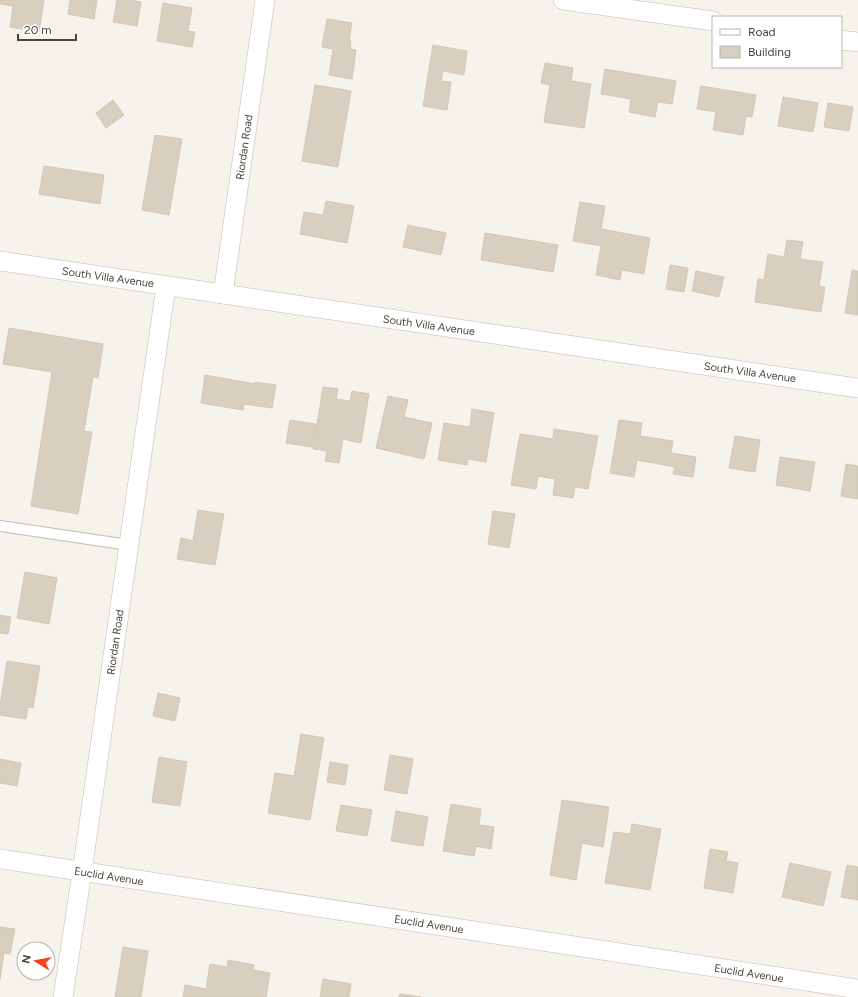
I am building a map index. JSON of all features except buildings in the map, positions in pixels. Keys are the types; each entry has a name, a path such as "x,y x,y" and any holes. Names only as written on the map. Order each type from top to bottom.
{"street":[{"name":"Riordan Road","path":"223,294 265,0"},
{"path":"563,0 712,21"},
{"path":"842,40 858,42"},
{"name":"South Villa Avenue","path":"0,261 858,388"},
{"name":"Riordan Road","path":"63,997 166,286"},
{"name":"Euclid Avenue","path":"0,859 858,989"}],"lane":[{"path":"0,526 129,545"}]}
